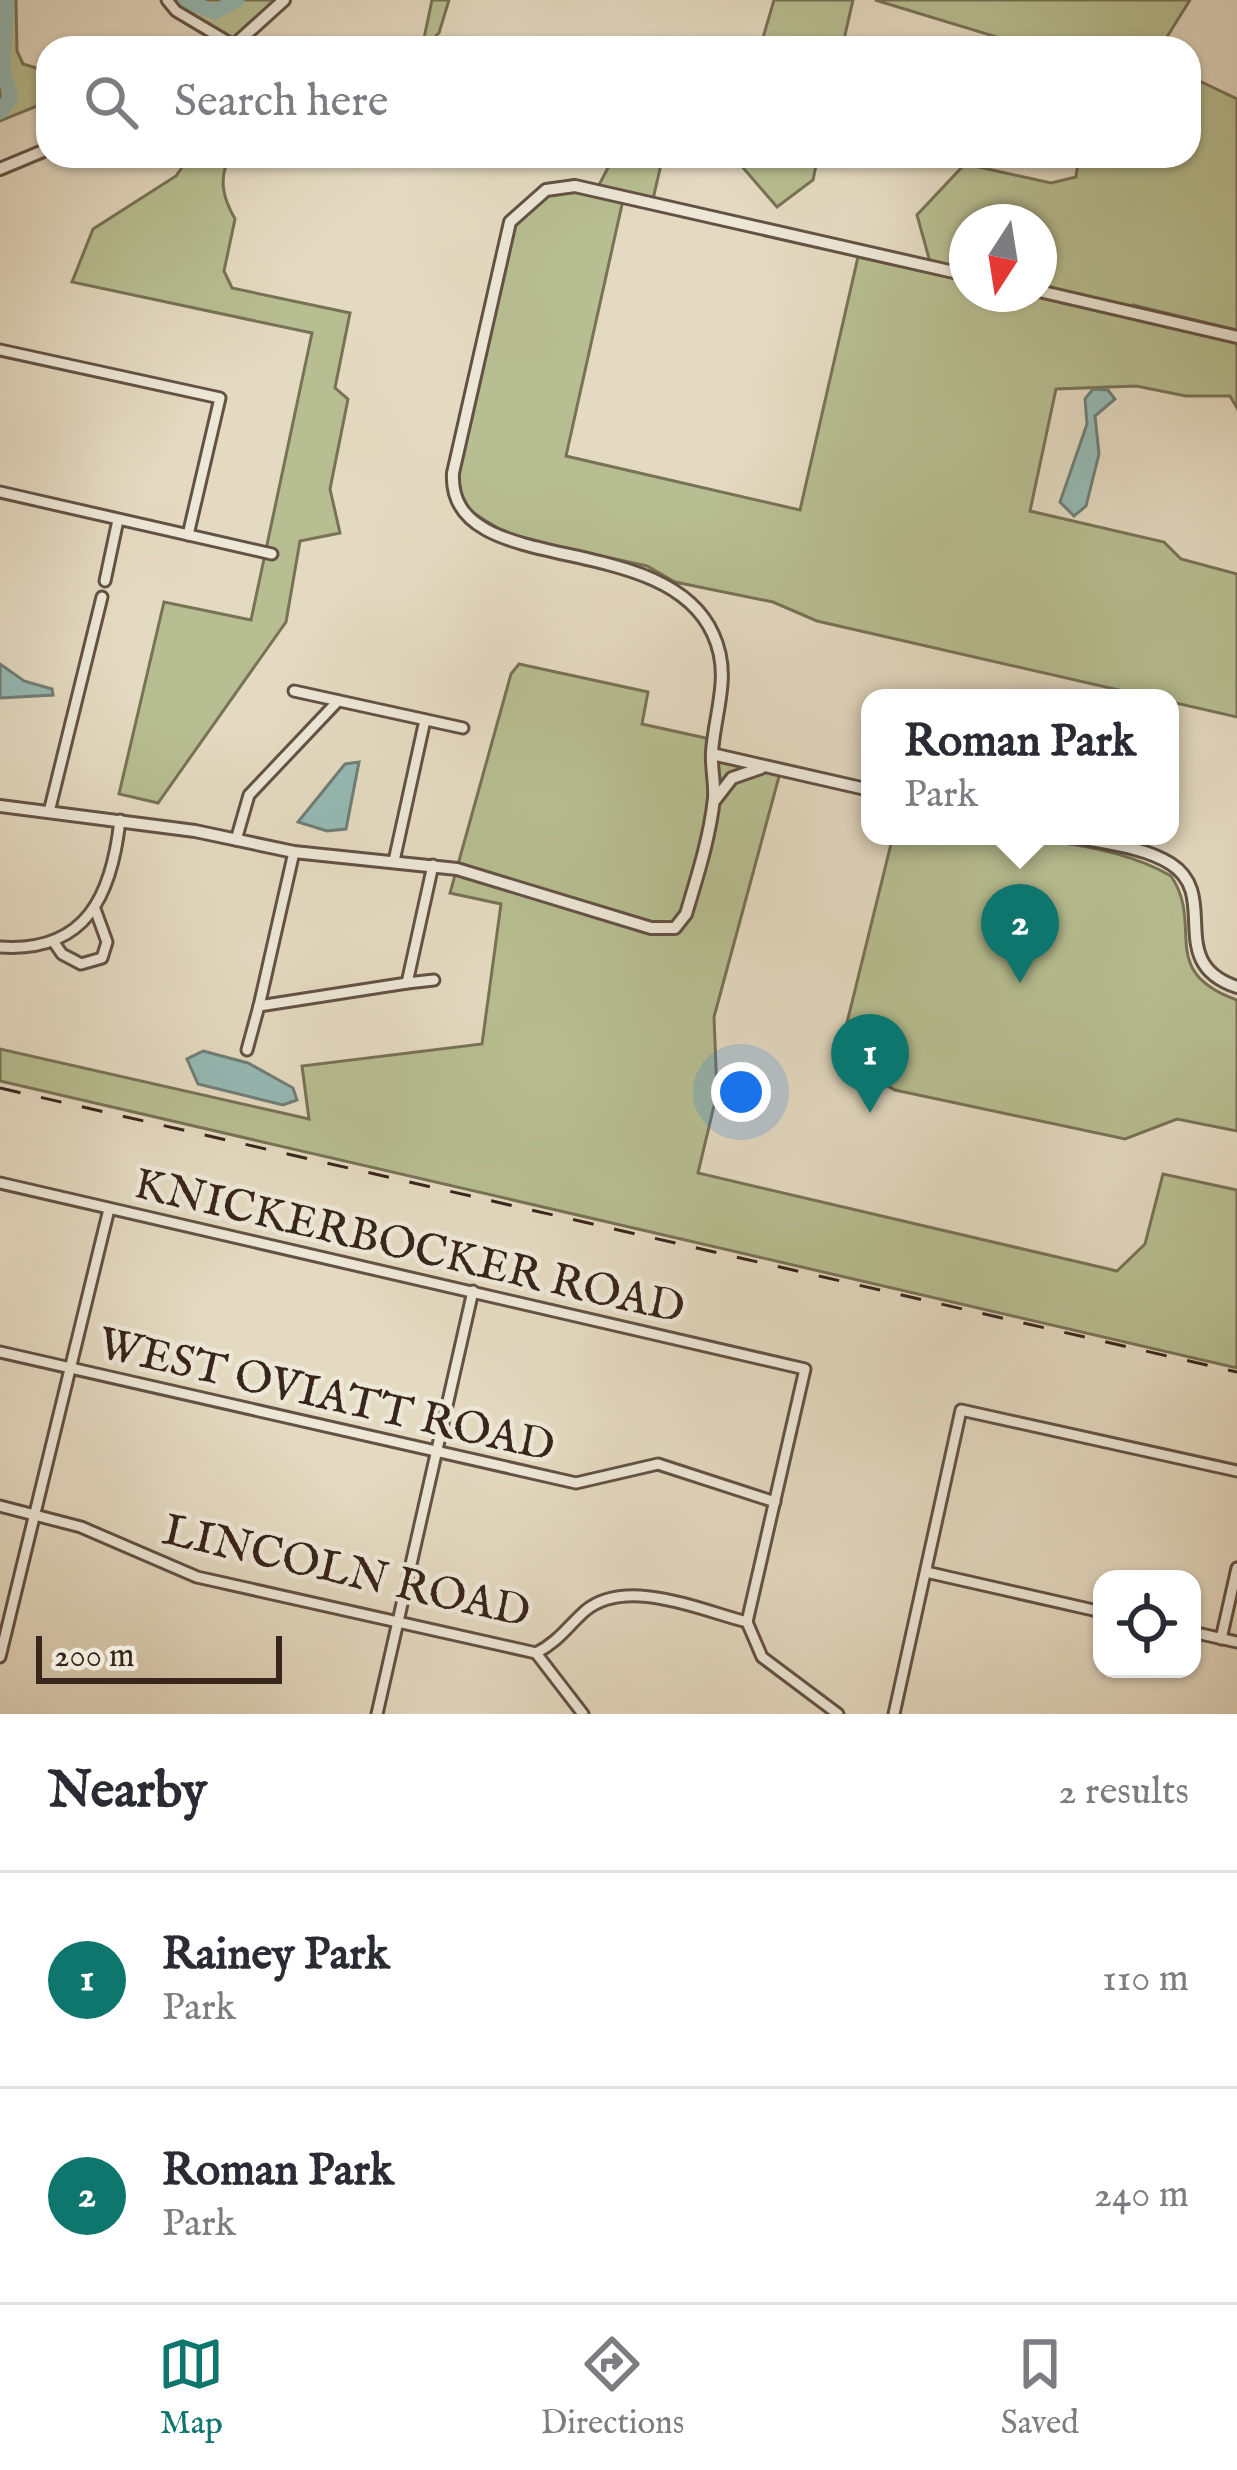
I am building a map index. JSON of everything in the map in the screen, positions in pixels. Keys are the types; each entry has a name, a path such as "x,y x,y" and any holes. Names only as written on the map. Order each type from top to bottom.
{"street":[{"path":"167,0 216,36"},
{"path":"245,36 284,0"},
{"path":"0,169 36,154"},
{"path":"0,806 120,820 294,852 433,865 669,930 686,914 713,803 712,754 723,688 719,650 705,618 673,586 637,570 481,532 454,496 453,473 510,222 518,210 546,190 575,186 949,271"},
{"path":"1057,295 1237,337"},
{"path":"0,350 220,398 188,535"},
{"path":"0,492 272,554"},
{"path":"105,581 118,520"},
{"path":"49,812 80,704 102,597"},
{"path":"294,691 463,728"},
{"path":"236,840 249,795 338,701"},
{"path":"394,861 425,720"},
{"path":"712,754 861,788"},
{"path":"713,803 732,778 769,767"},
{"path":"0,947 53,941 95,909 111,880 120,820"},
{"path":"1107,845 1157,857 1178,870 1194,902 1198,955 1213,975 1237,987"},
{"path":"247,1050 294,852"},
{"path":"407,983 433,865"},
{"path":"53,941 62,954 81,964 102,958 107,942 95,909"},
{"path":"259,1006 434,980"},
{"name":"KNICKERBOCKER ROAD","path":"0,1183 805,1369 775,1502"},
{"path":"0,1657 109,1209"},
{"path":"377,1714 473,1291"},
{"name":"WEST OVIATT ROAD","path":"0,1352 576,1483 658,1464 775,1502"},
{"path":"894,1714 961,1410 1237,1471"},
{"path":"775,1502 747,1622 762,1657 838,1714"},
{"name":"LINCOLN ROAD","path":"0,1506 36,1514 197,1577 536,1653 567,1634 585,1611 624,1596 747,1622"},
{"path":"1221,1639 1237,1568"},
{"path":"926,1572 1093,1610"},
{"path":"1201,1634 1237,1642"},
{"path":"536,1653 583,1714"}],"green space":[{"path":"0,0 16,0 17,51 23,64 36,68 36,106 0,121"},
{"path":"164,0 289,0 249,36 218,36"},
{"path":"432,0 449,0 439,33 424,36"},
{"path":"774,0 853,0 845,36 764,36"},
{"path":"875,0 1190,0 1168,36 994,36"},
{"path":"1201,82 1237,99 1237,330 1133,305 1131,312 1057,291 1057,204 949,204 949,266 930,262 917,215 961,168 983,168 1051,183 1076,177 1077,168 1201,168"},
{"path":"182,168 226,168 224,188 235,219 224,271 232,288 350,313 335,388 348,399 330,489 340,533 300,541 286,622 158,803 119,794 164,602 251,620 312,333 72,282 93,229"},
{"path":"608,168 660,168 653,199 598,187"},
{"path":"743,168 816,168 813,180 777,207"},
{"path":"576,190 623,200 566,456 800,510 858,257 949,277 949,312 1057,312 1057,301 1237,341 1237,408 1230,396 1186,396 1136,386 1056,389 1030,511 1164,542 1181,559 1237,574 1237,717 1179,704 1179,689 1114,689 817,621 773,602 675,582 647,566 510,536 464,507 457,473 514,224 548,194"},
{"path":"519,664 648,692 642,724 710,739 707,757 780,773 714,1017 717,1093 698,1173 1117,1271 1145,1244 1163,1174 1237,1190 1237,1368 0,1081 0,1049 309,1119 302,1066 482,1044 501,904 450,893 511,674"},
{"path":"891,845 1077,845 1141,862 1171,876 1184,912 1189,961 1212,988 1237,1000 1237,1131 1177,1119 1125,1139 895,1090 838,1059"}],"water":[{"path":"1093,389 1108,390 1115,399 1095,416 1099,454 1086,506 1074,516 1060,502 1087,424 1085,399"},
{"path":"0,664 24,681 52,689 53,695 0,698"},
{"path":"359,762 346,829 327,831 298,822 345,764"},
{"path":"203,1051 248,1063 293,1088 297,1100 283,1105 198,1084 187,1059"}],"waterway":[{"path":"0,112 11,97 3,70 7,0"},
{"path":"183,0 215,12 237,0"}],"railway":[{"path":"0,1088 1237,1372"}],"place":[{"name":"Roman Park","path":"1020,983"},
{"name":"Rainey Park","path":"870,1113"}]}
